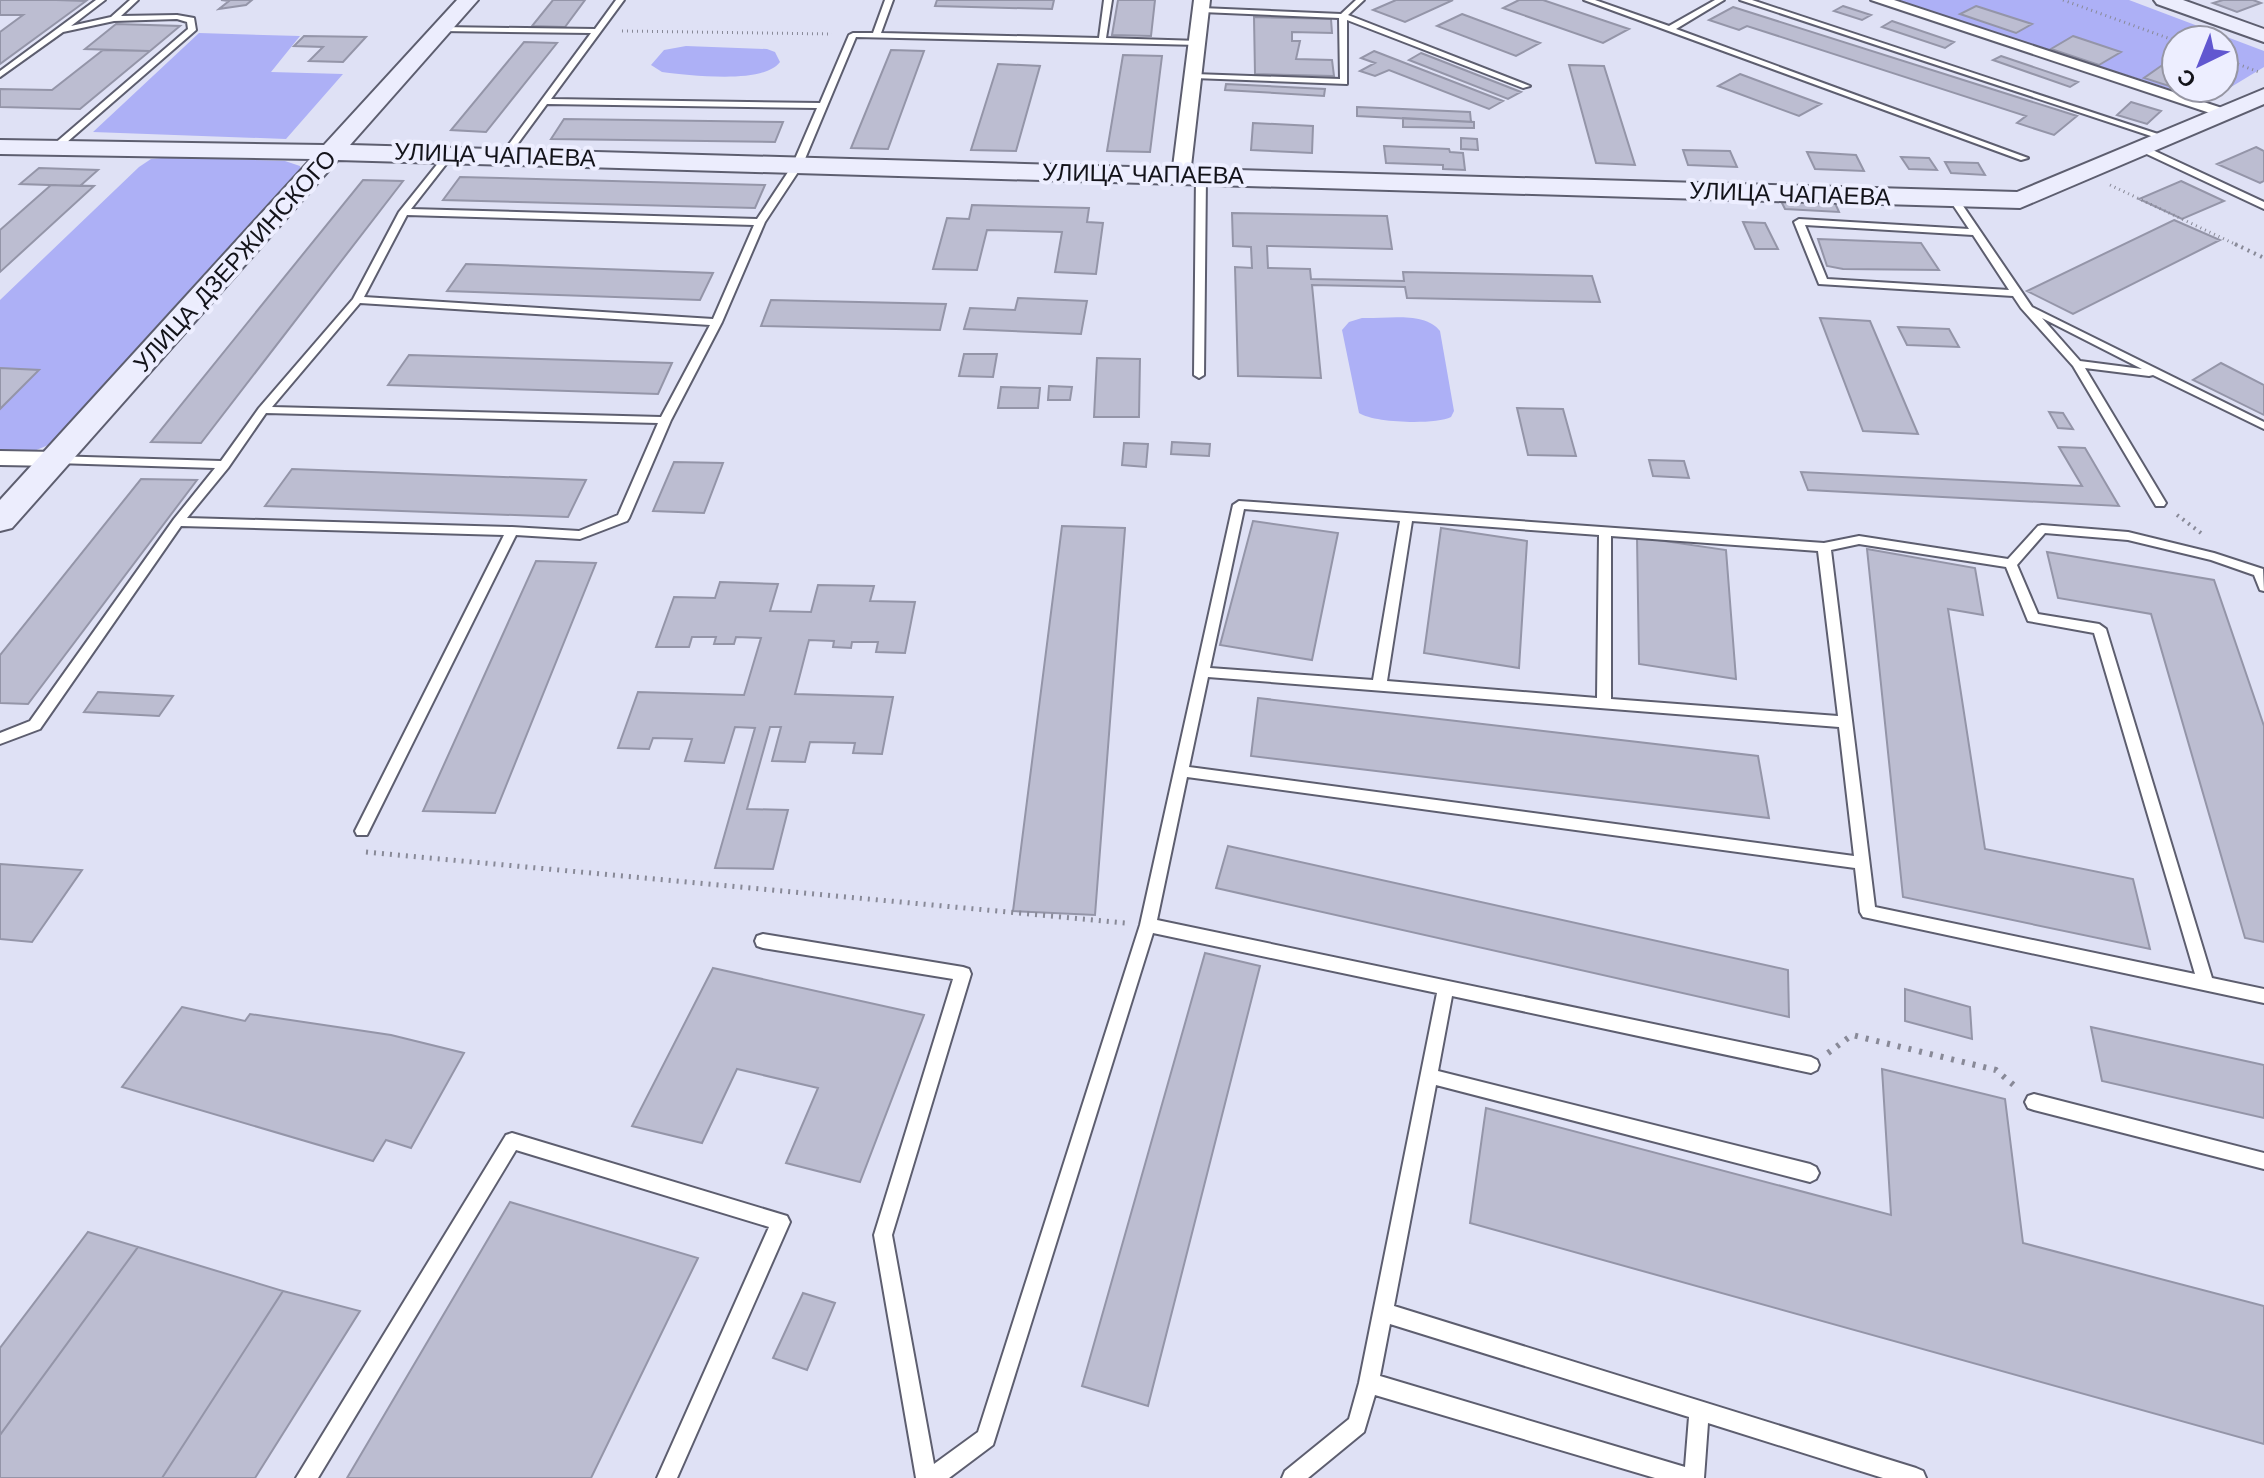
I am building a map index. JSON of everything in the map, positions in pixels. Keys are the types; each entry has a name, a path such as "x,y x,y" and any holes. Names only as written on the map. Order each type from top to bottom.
{"street":[{"name":"УЛИЦА ДЗЕРЖИНСКОГО","path":"0,520 468,0"},
{"path":"1879,0 2225,112"},
{"path":"2164,0 2264,36"},
{"path":"1191,175 1194,76 1202,5"},
{"name":"УЛИЦА ЧАПАЕВА","path":"0,147 505,155 2020,200 2086,169 2264,96"},
{"path":"0,458 56,459"}],"lane":[{"path":"0,75 101,0"},
{"path":"114,19 134,0"},
{"path":"505,155 620,0"},
{"path":"877,34 889,0"},
{"path":"1102,42 1108,0"},
{"path":"1194,76 1344,82 1343,16 1360,0"},
{"path":"1588,0 2024,158"},
{"path":"1670,29 1720,0"},
{"path":"1744,0 2163,137"},
{"path":"1202,5 1343,16 1526,86"},
{"path":"56,147 192,30 191,20 177,17 114,19 58,31"},
{"path":"441,29 597,31"},
{"path":"178,522 580,535 623,518 665,420 717,322 760,222 797,166 853,35 1199,43"},
{"path":"546,101 823,106"},
{"path":"2139,147 2264,206"},
{"path":"0,739 35,725 178,522 263,410 357,300 404,212 450,154"},
{"path":"1191,175 1199,375"},
{"path":"1954,199 2025,306 2077,364 2160,503"},
{"path":"404,212 760,222"},
{"path":"1976,232 1799,222 1823,282 2017,293"},
{"path":"357,300 717,322"},
{"path":"2025,306 2264,426"},
{"path":"2077,364 2161,374"},
{"path":"263,410 665,420"},
{"path":"56,459 224,465"},
{"path":"763,941 963,974 883,1235 929,1478 986,1438 1148,925 1239,505 1824,547 1859,540 2011,564"},
{"path":"1379,686 1407,517"},
{"path":"2011,564 2042,529 2128,536 2261,572 2264,587"},
{"path":"362,831 512,531"},
{"path":"1604,704 1605,532"},
{"path":"1824,547 1868,912 2264,996"},
{"path":"2011,564 2033,618 2099,629 2206,984"},
{"path":"1202,672 1845,722"},
{"path":"1180,771 1862,863"},
{"path":"1148,925 1811,1065"},
{"path":"1293,1478 1357,1425 1369,1383 1446,988"},
{"path":"1429,1076 1810,1173"},
{"path":"2034,1102 2264,1161"},
{"path":"306,1478 512,1141 781,1222 667,1478"},
{"path":"1383,1312 1913,1478"},
{"path":"1369,1383 1691,1478 1699,1410"}],"path":[{"path":"2063,0 2160,35"},
{"path":"597,31 853,35"},
{"path":"2240,65 2264,74"},
{"path":"2086,169 2125,195 2264,258"},
{"path":"2160,503 2200,530 2214,557"},
{"path":"361,851 1148,925"},
{"path":"1811,1065 1852,1035 1996,1070 2034,1102"}],"shaded area":[{"path":"1894,0 2129,0 2193,24 2160,24 2160,86"},
{"path":"199,33 300,36 271,72 343,74 286,139 93,132"},
{"path":"2240,42 2264,51 2264,67 2240,82"},
{"path":"686,46 767,49 775,52 780,62 758,74 725,77 662,72 651,65 664,50"},
{"path":"151,159 285,161 300,166 302,175 53,443 27,454 0,454 0,409 38,370 0,368 0,300 139,167"},
{"path":"1362,318 1415,318 1440,331 1454,411 1451,417 1405,422 1377,419 1359,413 1342,330 1349,322"}],"building":[{"path":"0,0 86,1 0,64 0,32 23,15 0,15"},
{"path":"221,0 252,0 246,5 219,9 229,1"},
{"path":"553,0 585,0 565,27 532,26"},
{"path":"937,0 1054,0 1052,9 935,6"},
{"path":"1118,0 1155,0 1151,36 1112,35"},
{"path":"1396,0 1453,0 1405,22 1373,10"},
{"path":"1519,0 1543,0 1629,29 1603,43 1503,8"},
{"path":"2223,0 2261,3 2237,12 2213,3"},
{"path":"1843,6 1871,15 1862,20 1834,11"},
{"path":"1976,6 2032,24 2016,33 1960,14"},
{"path":"1733,7 2077,116 2054,135 2017,123 2026,116 1747,26 1739,30 1709,20"},
{"path":"1462,14 1540,43 1516,56 1437,26"},
{"path":"1254,17 1331,19 1332,33 1292,32 1292,41 1300,41 1296,59 1332,60 1334,76 1255,74"},
{"path":"1892,21 1954,42 1945,48 1882,27"},
{"path":"116,24 180,26 150,51 85,49"},
{"path":"304,36 366,37 343,62 309,61 323,47 294,46"},
{"path":"2073,36 2121,52 2099,65 2051,49"},
{"path":"524,42 557,43 486,132 451,130"},
{"path":"103,50 150,51 80,109 0,107 0,89 52,90"},
{"path":"891,50 924,51 888,149 851,148"},
{"path":"1374,51 1503,101 1489,109 1389,70 1375,76 1360,71 1375,63 1361,58"},
{"path":"1421,53 1521,92 1508,99 1409,60"},
{"path":"1123,55 1162,56 1150,152 1107,151"},
{"path":"2001,56 2078,82 2070,87 1993,60"},
{"path":"998,64 1040,66 1016,151 971,150"},
{"path":"1569,65 1604,66 1635,165 1596,163"},
{"path":"2160,67 2160,83 2144,78"},
{"path":"1740,74 1821,104 1799,116 1718,86"},
{"path":"1226,84 1325,89 1324,96 1225,90"},
{"path":"2131,102 2161,111 2147,124 2117,115"},
{"path":"1357,107 1470,112 1471,122 1357,116"},
{"path":"1403,118 1474,122 1474,128 1403,127"},
{"path":"564,119 783,122 775,142 551,139"},
{"path":"1253,123 1313,126 1312,153 1251,150"},
{"path":"1461,138 1477,139 1478,150 1461,149"},
{"path":"1384,146 1449,149 1450,152 1463,153 1465,170 1443,169 1443,165 1386,163"},
{"path":"2256,147 2264,151 2264,181 2260,183 2217,164"},
{"path":"1683,150 1730,151 1737,167 1688,165"},
{"path":"1807,152 1856,155 1864,171 1815,169"},
{"path":"1901,157 1929,158 1937,170 1909,169"},
{"path":"1945,162 1978,163 1985,175 1951,173"},
{"path":"39,168 98,170 80,186 20,184"},
{"path":"460,177 765,185 755,208 443,200"},
{"path":"363,180 403,181 201,443 151,442"},
{"path":"2181,181 2224,201 2182,219 2139,199"},
{"path":"51,185 94,186 0,272 0,230"},
{"path":"1781,201 1835,203 1839,212 1785,209"},
{"path":"972,205 1089,208 1087,222 1103,223 1096,274 1055,272 1062,232 987,230 977,270 933,269 947,218 969,219"},
{"path":"1232,213 1387,216 1392,249 1267,246 1268,268 1310,269 1311,279 1404,281 1403,272 1592,276 1600,302 1407,298 1405,287 1312,285 1321,378 1238,376 1235,267 1252,268 1251,247 1233,246"},
{"path":"2174,220 2220,240 2073,314 2027,291"},
{"path":"1743,222 1765,223 1778,249 1755,249"},
{"path":"1818,239 1921,243 1939,270 1843,269 1827,266"},
{"path":"466,264 713,273 700,300 447,291"},
{"path":"1018,298 1087,301 1081,334 964,329 970,308 1015,310"},
{"path":"771,300 946,304 940,330 761,326"},
{"path":"1820,318 1870,321 1918,434 1863,431"},
{"path":"1898,327 1949,329 1959,347 1907,345"},
{"path":"964,354 997,354 993,377 959,376"},
{"path":"409,355 672,363 658,394 388,385"},
{"path":"1097,358 1140,359 1139,417 1094,417"},
{"path":"2221,363 2264,385 2264,415 2193,380"},
{"path":"0,368 39,370 0,409"},
{"path":"1049,386 1072,387 1070,400 1048,400"},
{"path":"1001,387 1040,388 1038,408 998,408"},
{"path":"1517,408 1563,409 1576,456 1528,455"},
{"path":"2049,412 2063,413 2073,429 2058,428"},
{"path":"1172,442 1210,444 1209,456 1171,454"},
{"path":"1124,443 1148,444 1146,467 1122,465"},
{"path":"2059,447 2085,448 2119,506 1808,490 1801,472 2082,486"},
{"path":"1649,460 1684,461 1689,478 1653,476"},
{"path":"674,462 723,463 704,513 653,511"},
{"path":"292,469 586,480 568,517 265,506"},
{"path":"141,479 197,480 28,704 0,703 0,655"},
{"path":"1253,521 1338,533 1312,660 1220,645"},
{"path":"1062,526 1125,528 1095,915 1013,911"},
{"path":"1441,528 1527,541 1519,668 1424,653"},
{"path":"1637,537 1726,550 1736,679 1639,664"},
{"path":"1867,549 1975,568 1983,615 1948,609 1985,849 2133,879 2150,949 1903,897"},
{"path":"2047,552 2214,580 2264,726 2264,942 2245,938 2151,614 2058,598"},
{"path":"536,561 596,563 495,813 423,811"},
{"path":"720,582 778,584 770,611 811,612 818,585 874,586 870,601 915,602 905,653 876,652 878,642 852,642 851,648 833,647 834,641 809,640 795,694 893,697 882,754 853,753 855,743 810,742 805,762 772,761 781,727 770,727 747,809 788,810 773,869 715,868 755,728 735,727 724,763 685,761 692,739 653,738 649,749 618,748 638,692 744,695 761,638 736,637 734,644 714,644 716,637 692,637 689,647 656,647 674,597 715,598"},
{"path":"98,692 173,696 159,716 84,712"},
{"path":"1258,698 1758,756 1769,818 1251,756"},
{"path":"1228,846 1788,970 1789,1017 1216,888"},
{"path":"0,864 82,870 32,942 0,939"},
{"path":"1205,953 1260,966 1148,1406 1082,1386"},
{"path":"713,968 924,1015 860,1182 786,1163 818,1088 737,1069 702,1143 632,1126"},
{"path":"1905,989 1970,1007 1972,1039 1905,1021"},
{"path":"182,1007 245,1021 250,1014 391,1035 464,1053 411,1148 386,1140 373,1161 122,1087"},
{"path":"2091,1027 2264,1065 2264,1118 2102,1081"},
{"path":"1882,1069 2005,1099 2023,1243 2264,1306 2264,1444 1470,1223 1486,1108 1891,1215"},
{"path":"510,1202 698,1258 591,1478 347,1478"},
{"path":"88,1232 138,1247 0,1435 0,1348"},
{"path":"138,1247 283,1291 162,1478 0,1478 0,1435"},
{"path":"283,1291 360,1311 255,1478 162,1478"},
{"path":"803,1293 835,1303 807,1370 773,1358"}]}
